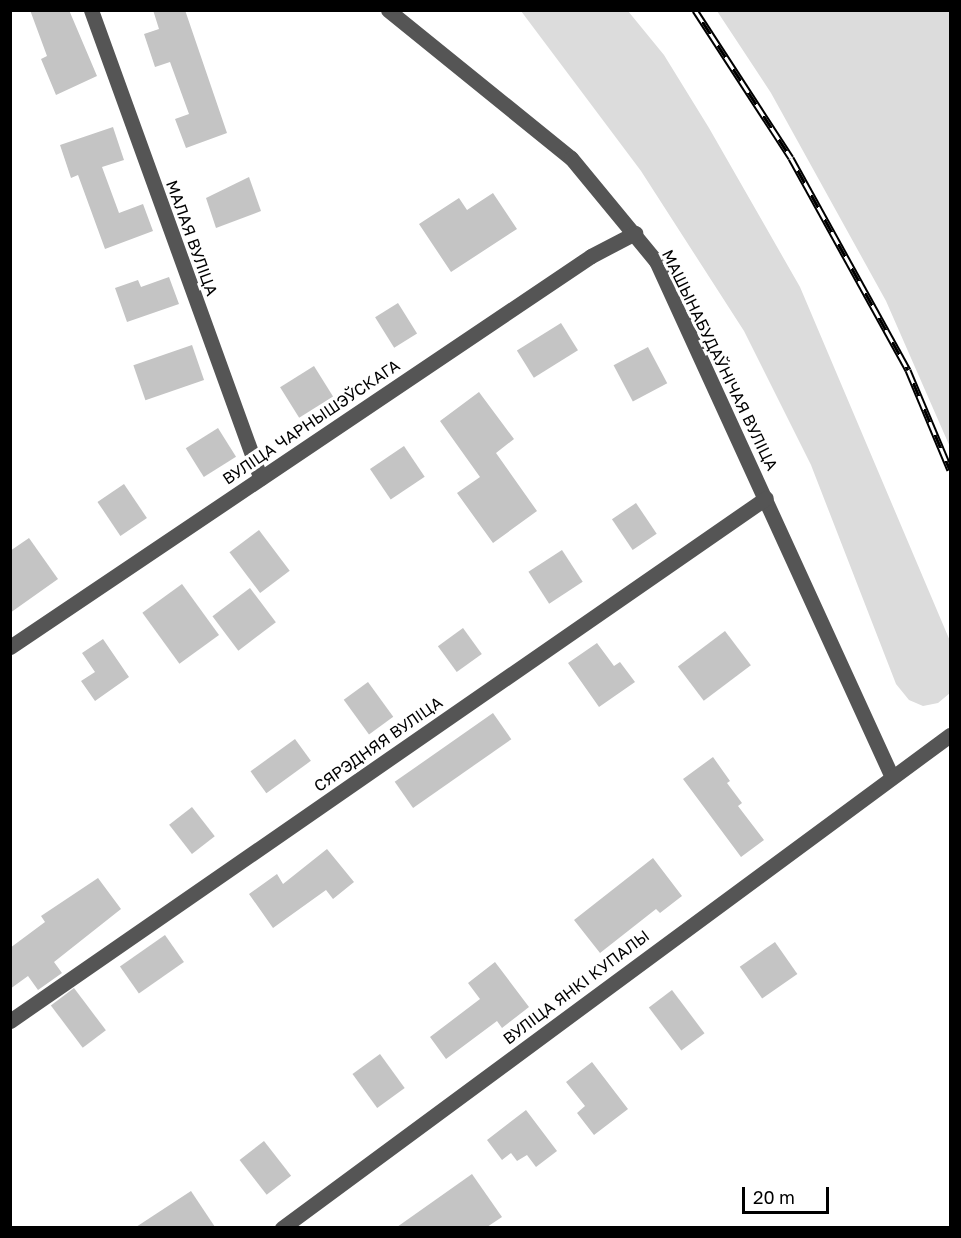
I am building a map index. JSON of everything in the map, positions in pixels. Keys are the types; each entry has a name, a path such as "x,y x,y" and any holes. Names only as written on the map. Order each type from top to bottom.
{"street":[{"name":"МАЛАЯ ВУЛІЦА","path":"91,10 260,478"},
{"name":"МАШЫНАБУДАЎНІЧАЯ ВУЛІЦА","path":"388,10 570,158 635,233 656,261 891,775"},
{"name":"ВУЛІЦА ЧАРНЫШЭЎСКАГА","path":"10,647 591,256 635,233"},
{"name":"СЯРЭДНЯЯ ВУЛІЦА","path":"10,1021 766,498"},
{"name":"ВУЛІЦА ЯНКІ КУПАЛЫ","path":"282,1227 891,775 951,735"}],"shaded area":[{"path":"521,11 628,11 664,55 709,128 800,287 950,641 950,693 938,703 923,706 909,700 896,684 811,465 744,331 641,171"},
{"path":"717,11 950,11 950,447 886,301 771,93"}],"building":[{"path":"30,10 69,10 97,76 56,95 41,59 47,56"},
{"path":"153,10 185,10 227,133 186,148 175,119 189,114 170,62 155,67 144,34 159,29"},
{"path":"113,127 124,160 102,167 119,213 143,204 153,231 105,249 78,175 71,178 60,145"},
{"path":"249,177 261,211 216,228 206,198"},
{"path":"493,193 517,229 451,272 419,224 459,198 467,210"},
{"path":"169,277 179,304 127,322 115,288 138,280 141,287"},
{"path":"398,303 417,334 394,348 375,317"},
{"path":"561,323 578,350 534,378 517,351"},
{"path":"192,345 204,380 145,400 133,365"},
{"path":"648,347 667,383 633,402 614,365"},
{"path":"314,366 333,397 299,418 280,387"},
{"path":"479,392 514,439 496,453 537,511 493,543 457,493 480,477 440,421"},
{"path":"218,428 236,457 204,477 186,448"},
{"path":"404,446 425,477 391,500 370,469"},
{"path":"124,484 147,518 120,536 97,502"},
{"path":"636,503 657,534 633,550 612,519"},
{"path":"259,530 290,571 260,593 229,552"},
{"path":"29,538 58,579 10,613 10,551"},
{"path":"562,550 583,582 549,604 528,572"},
{"path":"182,584 219,635 179,664 142,613"},
{"path":"250,588 276,622 238,651 212,616"},
{"path":"463,628 482,654 457,672 438,646"},
{"path":"725,631 751,665 704,701 678,667"},
{"path":"103,639 129,677 95,701 81,681 95,672 82,653"},
{"path":"597,643 614,666 620,662 635,682 599,707 568,663"},
{"path":"368,682 393,717 369,734 344,700"},
{"path":"493,713 511,739 413,808 395,782"},
{"path":"295,739 311,761 266,793 251,771"},
{"path":"713,757 730,781 727,783 742,803 738,806 764,840 741,857 683,779"},
{"path":"192,807 215,836 192,854 169,825"},
{"path":"327,849 354,882 333,899 326,890 273,928 249,894 277,874 283,884"},
{"path":"653,858 682,896 660,913 656,909 600,953 574,920"},
{"path":"98,878 121,909 54,962 62,973 38,990 28,976 10,989 10,948 45,922 41,916"},
{"path":"165,935 184,962 139,994 120,967"},
{"path":"775,942 797,974 762,999 740,967"},
{"path":"495,962 529,1007 502,1028 497,1021 446,1059 430,1037 480,999 468,983"},
{"path":"74,988 106,1030 83,1048 51,1005"},
{"path":"672,990 704,1033 681,1051 649,1007"},
{"path":"380,1054 405,1088 377,1108 352,1074"},
{"path":"592,1062 628,1109 594,1135 577,1113 585,1106 566,1082"},
{"path":"526,1110 557,1151 536,1167 527,1155 517,1161 511,1153 502,1160 487,1140"},
{"path":"264,1141 291,1176 267,1195 240,1160"},
{"path":"472,1174 502,1217 487,1227 397,1227"},
{"path":"191,1191 215,1227 136,1227"}],"railway":[{"path":"695,10 791,158 908,370 950,470"}]}
